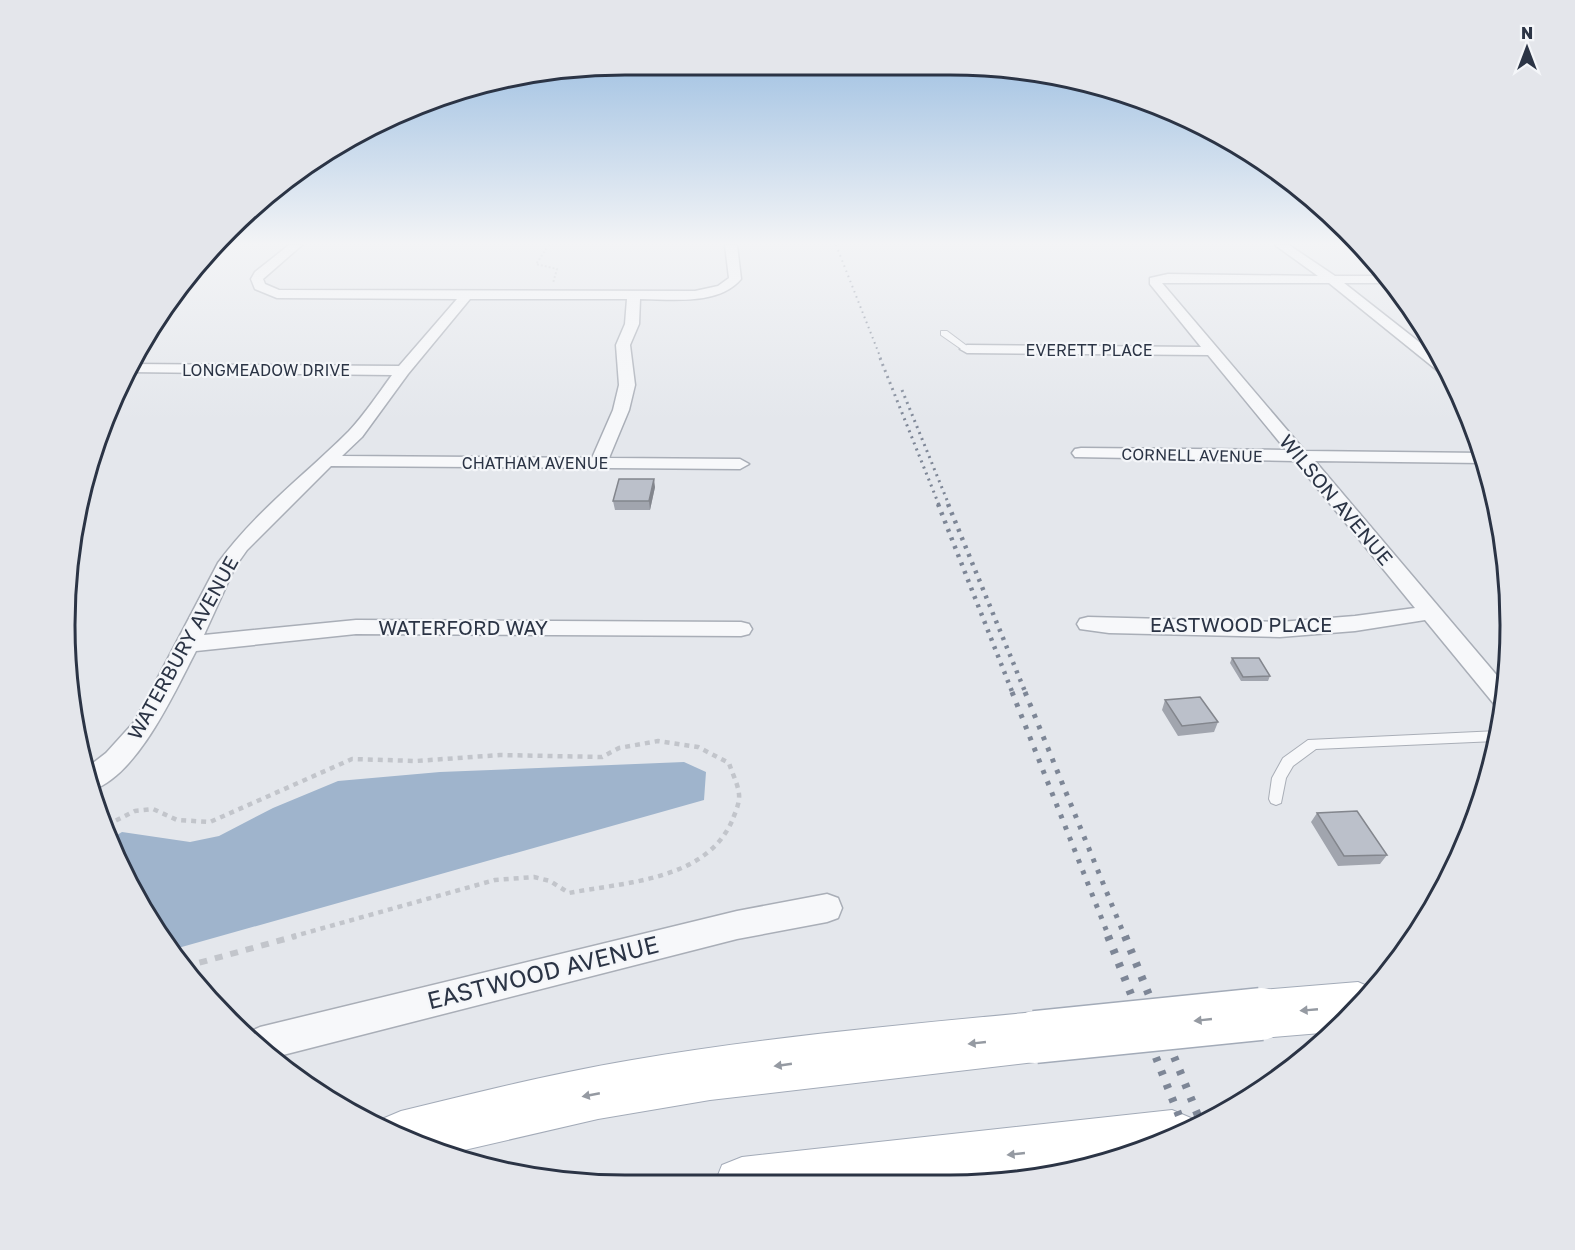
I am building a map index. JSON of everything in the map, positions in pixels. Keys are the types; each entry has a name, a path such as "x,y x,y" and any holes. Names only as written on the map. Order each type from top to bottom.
{"main road":[{"path":"417,1134 509,1111 663,1081 805,1062 1035,1036 1346,1007"},
{"path":"832,1175 1141,1140"}],"street":[{"name":"WATERBURY AVENUE","path":"96,775 116,760 144,727 225,567 240,546 290,494 329,461 356,433 403,371 460,303"},
{"path":"598,463 621,410 625,393 623,345 632,324 634,303"},
{"name":"WILSON AVENUE","path":"1170,303 1496,690"},
{"path":"1362,303 1430,358"},
{"name":"EVERETT PLACE","path":"967,349 1212,351"},
{"name":"LONGMEADOW DRIVE","path":"139,368 403,371"},
{"name":"CORNELL AVENUE","path":"1081,453 1474,458"},
{"name":"CHATHAM AVENUE","path":"329,461 740,464"},
{"name":"EASTWOOD PLACE","path":"1088,624 1111,627 1171,625 1228,630 1309,628 1396,619 1430,612"},
{"name":"WATERFORD WAY","path":"187,644 356,627 741,629"},
{"name":"EASTWOOD AVENUE","path":"266,1042 725,928 827,908"}],"lane":[{"path":"944,333 967,349"},
{"path":"1276,799 1279,778 1288,762 1313,744 1488,736"}],"path":[{"path":"112,822 135,811 153,809 177,820 210,822 228,816 352,759 416,761 500,755 602,757 619,748 658,741 698,747 729,763 739,796 732,825 710,855 670,872 629,883 569,893 551,879 528,875 495,880 193,965"}],"water":[{"path":"684,762 706,772 704,800 180,947 149,900 117,835 122,832 190,842 219,836 273,808 338,781 440,772"}],"building":[{"path":"619,479 654,479 649,501 613,501"},
{"path":"1232,658 1259,658 1270,676 1243,677"},
{"path":"1200,697 1218,722 1182,726 1165,700"},
{"path":"1357,811 1387,855 1344,856 1317,813"}],"railway":[{"path":"859,303 881,359"},
{"path":"880,358 939,505"},
{"path":"902,390 949,505"},
{"path":"938,504 1013,694"},
{"path":"948,504 1026,694"},
{"path":"1012,692 1109,937"},
{"path":"1025,692 1125,937"},
{"path":"1108,936 1182,1123"},
{"path":"1125,936 1198,1115"}]}
